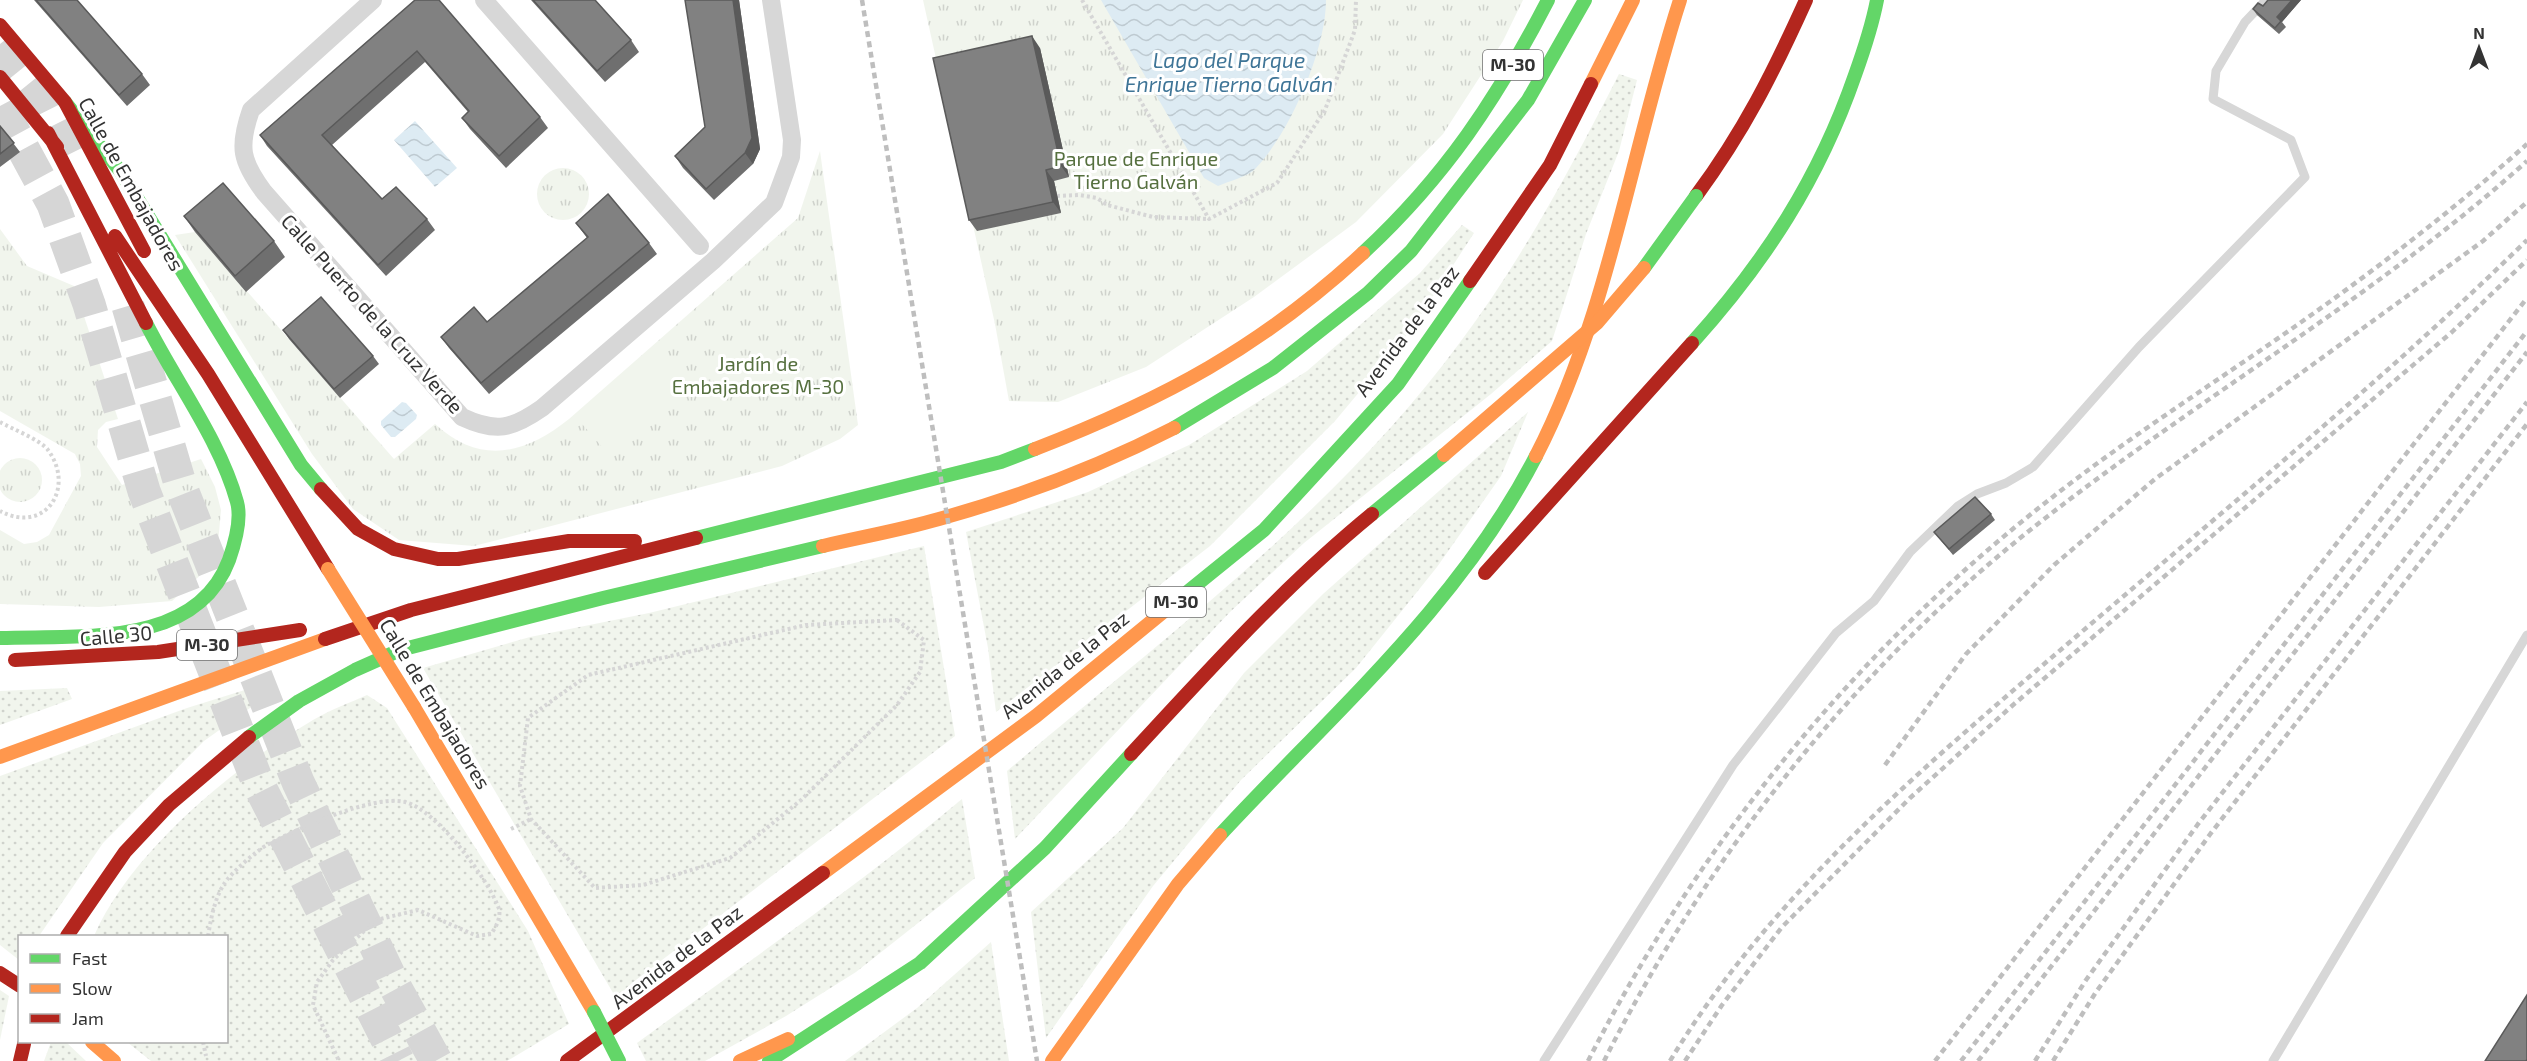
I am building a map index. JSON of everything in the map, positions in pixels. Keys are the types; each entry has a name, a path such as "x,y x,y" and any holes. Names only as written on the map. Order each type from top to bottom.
{"main road":[{"name":"M-30","path":"411,610 670,543 1001,462 1107,421 1187,382 1257,340 1319,294 1366,251 1424,191 1474,129 1517,60 1548,0"},
{"path":"68,935 125,852 170,805 247,738 299,701 355,670 400,650 603,598 940,519 1077,472 1129,451 1185,423 1298,348 1368,293 1411,251 1497,143 1528,100 1562,46 1585,0"},
{"name":"Avenida de la Paz","path":"567,1061 1036,716 1263,531 1398,384 1550,165 1633,0"},
{"path":"1052,1061 1091,1000 1194,864 1399,646 1468,567 1526,478 1568,388 1594,316 1615,242 1646,111 1680,0"},
{"path":"770,1061 920,963 1045,848 1245,631 1340,540 1444,455 1597,323 1633,283 1727,154 1767,86 1806,0"},
{"path":"1474,585 1737,294 1785,226 1837,127 1873,23 1877,0"},
{"name":"Calle de Embajadores","path":"0,25 65,102 128,225 181,315 208,374"},
{"name":"Calle de Embajadores","path":"0,77 48,133 208,374 414,707 594,1012 619,1061"},
{"path":"1698,194 1752,79"},
{"path":"65,102 121,172 301,465 347,520 358,529 394,549 438,559 458,559 569,541 608,538 670,543"},
{"path":"0,638 115,634 154,627 191,612 222,580 236,542 237,505 225,467 157,345 48,133"},
{"path":"0,757 270,657 411,610"},
{"name":"Calle 30","path":"0,660 84,660 174,651 411,610"},
{"path":"1194,864 1282,790 1434,628"},
{"path":"0,973 18,985"},
{"path":"740,1061 848,1012"},
{"path":"94,1043 114,1061"},
{"path":"20,1061 24,1044"}],"street":[{"name":"Calle Puerto de la Cruz Verde","path":"374,0 251,110 244,130 244,157 250,174 264,192 462,417 481,426 504,428 528,418 542,408 713,261 774,202 791,157 792,140 771,0"},
{"path":"484,0 700,246"}],"lane":[{"path":"1544,1061 1733,765 1836,633 1874,601 1910,552 1958,506 1977,494 2006,483 2033,467 2139,347 2305,177 2291,140 2213,99 2216,71 2245,21 2266,0"},
{"path":"2273,1061 2527,635"}],"path":[{"path":"1082,0 1209,219"},
{"path":"1057,196 1079,195 1097,198 1107,205 1153,217 1209,219 1277,183 1325,110 1355,30 1357,0"},
{"path":"0,422 47,447 59,472 60,485 56,497 38,516 25,519 12,517 0,511"},
{"path":"897,621 924,640 920,672 897,705 801,800 730,858 643,885 595,888 531,819 520,786 528,718 588,675 806,625 897,621"},
{"path":"208,935 212,913 224,884 265,846 364,804 405,802 437,822 466,851 499,910 498,925 491,934 477,936 418,910 376,921 333,960 317,982 313,1005 339,1061"},
{"path":"203,1043 206,1056"}],"green space":[{"name":"Parque de Enrique Tierno Galván","path":"923,0 1523,0 1503,41 1443,134 1356,222 1254,297 1146,367 1058,402 1009,401 995,324"},
{"path":"1619,74 1637,80 1619,151 1586,234 1552,341 1491,394 1304,543 1230,612 1015,839 1007,771 1247,569 1360,461 1412,403 1484,309 1526,244 1565,177"},
{"name":"Jardín de Embajadores M-30","path":"820,151 858,425 840,439 782,466 474,546 399,540 353,509 312,454 175,235 195,232 394,459 435,424 469,446 486,450 503,450 536,440 569,419 798,218"},
{"path":"563,168 573,170 581,176 587,184 589,194 587,204 581,212 573,218 563,220 553,218 545,212 539,204 537,194 539,184 545,176 553,170"},
{"path":"1462,225 1474,233 1411,330 1335,421 1210,546 996,712 988,648 966,532 1088,492 1189,445 1307,371 1420,273"},
{"path":"0,229 27,266 74,286 118,419 106,422 98,430 97,447 122,485 201,459 215,487 221,510 218,544 204,572 172,601 99,607 0,604 0,530 24,544 37,542 49,535 81,476 80,464 75,454 0,411"},
{"path":"650,350 686,391 611,457 575,416"},
{"path":"1528,412 1501,476 1437,567 1356,668 1241,780 1153,886 1046,1038 1031,912 1123,828 1244,673 1323,594"},
{"path":"20,458 28,460 40,472 42,480 40,488 28,500 20,502 12,500 0,488 0,472 12,460"},
{"path":"924,546 955,736 632,983 616,998 423,668 530,637 649,613"},
{"path":"270,682 275,690 204,741 103,843 40,935 18,935 18,959 0,945 0,776 187,708"},
{"path":"67,688 72,699 0,725 0,691"},
{"path":"367,695 387,708 528,931 569,1024 507,1061 151,1061 128,1043 228,1043 228,935 95,935 111,904 133,873 188,814 282,739 333,710"},
{"path":"962,799 975,878 856,972 786,1016 705,1061 646,1061 637,1043 842,893"},
{"path":"991,942 1009,1061 845,1061 917,1008"},
{"path":"0,990 9,996 0,1040"},
{"path":"51,1043 67,1043 86,1061 44,1061"}],"water":[{"name":"Lago del Parque Enrique Tierno Galván","path":"1101,0 1326,0 1320,42 1304,89 1281,134 1253,171 1218,186 1204,178"},
{"path":"415,121 457,168 435,187 394,140"},
{"path":"402,402 406,403 417,415 416,419 395,437 391,437 381,425 381,421"}],"building":[{"path":"36,0 77,0 142,74 119,95"},
{"path":"415,0 439,0 540,117 499,156 462,118 469,111 417,51 322,135 382,199 396,187 427,219 378,265 260,135"},
{"path":"533,0 595,0 631,40 597,71"},
{"path":"685,0 733,0 752,138 745,153 706,189 675,156 705,127"},
{"path":"2268,0 2292,0 2277,17 2281,21 2275,28 2253,9 2258,3 2263,6"},
{"path":"1032,36 1061,166 1046,170 1053,202 969,220 933,58"},
{"path":"0,126 14,143 0,154"},
{"path":"223,183 274,241 235,276 184,216"},
{"path":"608,194 649,243 481,383 441,337 474,307 487,322 588,237 576,223"},
{"path":"321,297 373,356 334,389 283,330"},
{"path":"1975,497 1991,514 1949,549 1934,532"},
{"path":"2527,995 2526,1061 2485,1061"}],"tunnel":[{"path":"0,44 38,91 71,157"},
{"path":"0,106 53,204 89,304 144,491 258,783 398,1061"},
{"path":"128,306 181,487 298,782 393,983 436,1061"}],"railway":[{"path":"862,0 1037,1061"},
{"path":"1588,1061 1631,982 1678,905 1729,831 1784,760 1842,692 1905,627 1971,565 2072,482 2364,277 2447,212 2527,144"},
{"path":"1604,1061 1646,983 1692,907 1742,834 1796,764 1853,697 1914,633 1979,572 2048,516 2168,428 2352,300 2470,209 2527,161"},
{"path":"1885,765 1966,654 2054,565 2155,479 2483,241 2527,202"},
{"path":"1670,1061 1709,1001 1753,944 1800,890 1902,789 2010,693 2357,397 2415,346 2527,240"},
{"path":"1685,1061 1722,1005 1782,927 1910,798 2013,705 2452,332 2527,260"},
{"path":"1935,1061 2527,298"},
{"path":"1961,1061 2527,331"},
{"path":"1978,1061 2527,352"},
{"path":"2035,1061 2086,980 2198,824 2527,402"},
{"path":"2053,1061 2096,992 2211,833 2527,424"}],"traffic: fast":[{"path":"1363,253 1419,195 1467,135 1509,71 1548,0"},
{"path":"1174,428 1273,368 1368,293 1411,251 1528,100 1585,0"},
{"path":"1692,343 1743,282 1787,218 1807,184 1841,113 1865,47 1877,0"},
{"path":"65,102 121,172 301,465 321,489"},
{"path":"1644,268 1696,196"},
{"path":"1185,594 1264,530 1398,384 1470,281"},
{"path":"0,638 98,635 131,631 163,623 190,609 213,589 229,560 239,516 229,479 208,433 146,323"},
{"path":"696,538 1001,462 1035,449"},
{"path":"1372,514 1444,455"},
{"path":"1220,835 1349,701 1432,609 1470,561 1505,510 1536,456"},
{"path":"249,737 299,701 355,670 400,650 603,598 823,546"},
{"path":"769,1061 920,963 1045,848 1131,754"},
{"path":"594,1012 619,1061"}],"traffic: slow":[{"path":"1591,84 1633,0"},
{"path":"1536,456 1561,402 1601,289 1680,0"},
{"path":"1035,449 1169,390 1209,368 1287,316 1363,253"},
{"path":"1444,455 1597,323 1644,268"},
{"path":"823,546 925,523 999,501 1088,468 1174,428"},
{"path":"328,569 414,707"},
{"path":"823,873 1036,716 1185,594"},
{"path":"0,757 325,639"},
{"path":"414,707 594,1012"},
{"path":"1052,1061 1178,884 1220,835"},
{"path":"740,1061 788,1039"},
{"path":"93,1043 114,1061"}],"traffic: jam":[{"path":"1696,196 1729,148 1757,101 1806,0"},
{"path":"0,25 65,102 144,251"},
{"path":"0,77 57,147"},
{"path":"1470,281 1550,165 1591,84"},
{"path":"48,133 146,323"},
{"path":"115,236 208,374 328,569"},
{"path":"1485,573 1692,343"},
{"path":"321,489 358,529 394,549 438,559 458,559 569,541 635,541"},
{"path":"1131,754 1277,600 1372,514"},
{"path":"325,639 411,610 696,538"},
{"path":"15,660 158,652 300,630"},
{"path":"68,935 125,852 169,805 249,737"},
{"path":"567,1061 823,873"},
{"path":"0,973 18,985"},
{"path":"20,1061 24,1044"}]}
